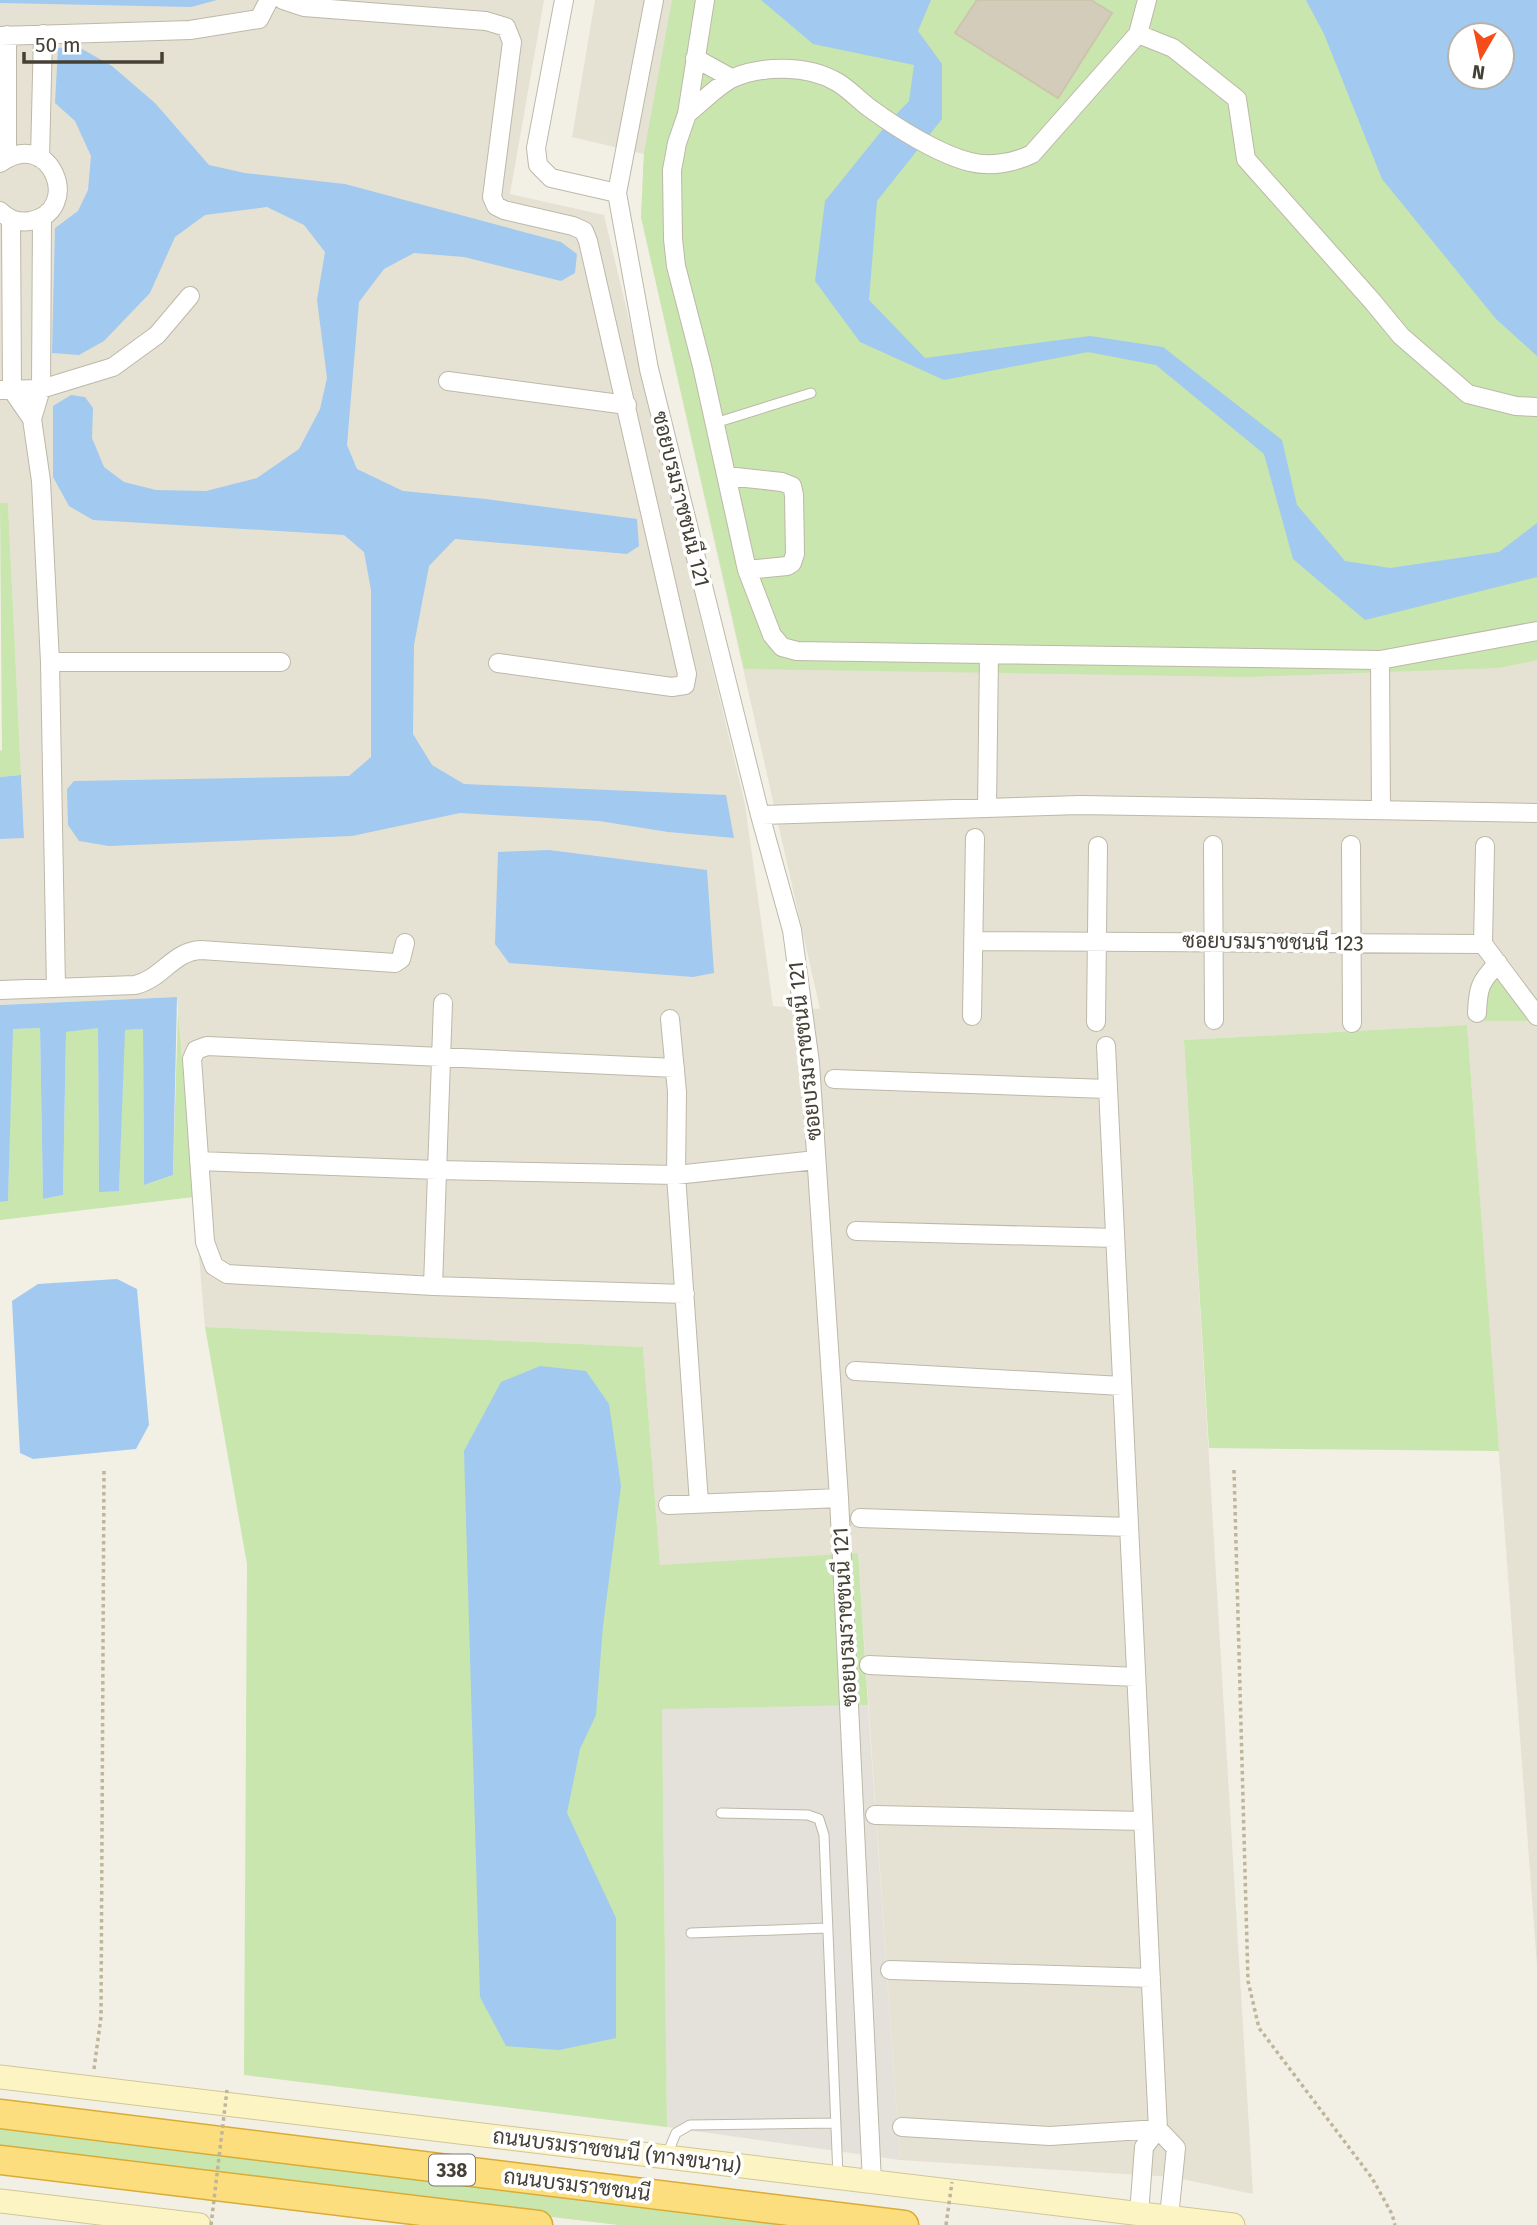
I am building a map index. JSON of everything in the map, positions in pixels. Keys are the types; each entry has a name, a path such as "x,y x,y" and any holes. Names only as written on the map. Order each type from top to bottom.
{"highway":[{"name":"ถนนบรมราชชนนี","path":"0,2115 904,2225"},
{"name":"338","path":"0,2160 538,2225"}],"main road":[{"name":"ถนนบรมราชชนนี (ทางขนาน)","path":"0,2077 1233,2225"},
{"path":"0,2201 49,2214 199,2225"}],"street":[{"path":"32,419 6,390 6,215 22,221 42,217 55,202 58,182 54,172 40,158 24,154 4,161 4,36 190,30 258,19 269,0"},
{"path":"283,0 304,7 486,21 506,27 512,42 492,197 496,206 504,210 584,231 588,241 687,674 685,685 672,687 498,663"},
{"path":"564,0 536,148 538,165 551,178 617,194 654,0"},
{"path":"705,0 687,114 677,143 672,170 676,266 715,423 747,570 772,635 782,647 797,651 1380,660 1537,631"},
{"path":"687,114 731,78 758,71 786,69 837,82 873,111 928,145 970,162 1019,161 1032,154 1138,34 1147,0"},
{"path":"40,158 43,34"},
{"path":"1138,34 1172,48 1237,99 1246,159 1401,336 1468,394 1516,406 1537,407"},
{"path":"695,58 731,78"},
{"name":"ซอยบรมราชชนนี 121","path":"617,194 649,369 760,815 792,930 810,1063 839,1498 872,2182"},
{"path":"42,217 41,389 32,419 41,481 50,662 56,988"},
{"path":"6,390 41,389 113,367 158,335 190,296"},
{"path":"449,381 627,405"},
{"path":"727,476 782,482 792,486 794,495 795,554 792,563 787,566 747,570"},
{"path":"987,808 989,654"},
{"path":"1380,660 1381,810"},
{"path":"50,662 281,662"},
{"path":"760,815 1080,805 1537,813"},
{"path":"972,1016 975,838"},
{"path":"1213,845 1214,1020"},
{"path":"1351,845 1352,1023"},
{"path":"1096,1022 1098,846"},
{"path":"1485,846 1483,944 1537,1016"},
{"name":"ซอยบรมราชชนนี 123","path":"974,941 1483,944"},
{"path":"0,990 135,985 147,982 187,951 201,950 387,964 401,959 405,943"},
{"path":"1477,1013 1478,989 1498,963"},
{"path":"433,1286 443,1003"},
{"path":"670,1019 677,1092 676,1175 699,1503"},
{"path":"675,1068 207,1046 196,1050 192,1059 205,1242 214,1266 227,1274 433,1286 685,1294"},
{"path":"1105,1046 1158,2129 1144,2147 1139,2214"},
{"path":"834,1079 1107,1089"},
{"path":"199,1161 676,1175 816,1160"},
{"path":"856,1231 1115,1238"},
{"path":"855,1371 1122,1386"},
{"path":"668,1506 839,1498"},
{"path":"860,1518 1129,1527"},
{"path":"869,1665 1136,1677"},
{"path":"875,1815 1143,1821"},
{"path":"890,1970 1151,1978"},
{"path":"902,2127 1050,2136 1158,2129"},
{"path":"1158,2129 1176,2148 1169,2217"}],"lane":[{"path":"715,423 811,393"},
{"path":"721,1813 808,1815 819,1819 824,1835 838,2178"},
{"path":"691,1933 827,1928"},
{"path":"666,2157 676,2133 690,2124 835,2123"}],"path":[{"path":"91,2088 101,2017 104,1470"},
{"path":"1234,1470 1248,1981 1259,2028 1372,2178 1392,2214 1395,2225"},
{"path":"211,2225 227,2090"},
{"path":"946,2225 952,2182"}],"shaded area":[{"path":"0,0 544,0 510,194 604,215 745,804 773,1006 820,1009 641,217 644,154 572,137 595,0 1537,0 1537,1966 1467,1025 1184,1040 1253,2194 1172,2177 900,2160 858,1553 660,1566 643,1347 205,1327 177,997 0,1005 0,839 24,837 8,503 0,503"},
{"path":"868,1705 900,2160 667,2127 662,1708"}],"green space":[{"path":"672,0 1537,0 1537,660 1498,668 1247,677 744,669 641,217 644,153"},
{"path":"0,503 8,503 21,775 0,777 2,750"},
{"path":"1495,974 1509,986 1528,1021 1485,1021 1483,987"},
{"path":"178,1011 194,1197 0,1220 0,1202 8,1201 12,1029 40,1028 43,1199 63,1195 66,1032 98,1027 99,1191 119,1191 124,1030 143,1029 144,1185 173,1175"},
{"path":"1467,1025 1499,1451 1209,1448 1184,1040"},
{"path":"205,1327 643,1347 660,1565 858,1553 868,1705 662,1709 667,2127 244,2075 247,1564"},
{"path":"0,2129 787,2225 619,2225 0,2151"}],"water":[{"path":"0,0 217,0 191,7 0,3"},
{"path":"761,0 931,0 918,31 942,64 942,119 877,201 869,300 925,358 1090,336 1163,347 1282,440 1297,505 1345,561 1390,568 1499,552 1537,523 1537,577 1365,620 1293,559 1264,454 1156,365 1088,352 944,380 860,342 815,281 825,201 909,101 914,65 813,44"},
{"path":"1306,0 1537,0 1537,356 1496,319 1382,179 1324,34"},
{"path":"77,46 112,66 155,103 209,165 245,173 345,184 561,242 577,254 575,273 561,281 464,257 414,253 384,269 359,302 347,445 357,469 403,491 637,519 639,546 627,554 455,539 429,566 414,645 413,734 432,765 464,784 726,795 734,838 668,832 599,821 460,813 352,836 109,846 79,841 68,825 67,789 74,781 349,776 371,757 371,590 364,552 344,535 93,520 69,506 53,477 53,406 71,395 85,397 93,408 92,438 104,467 124,482 156,490 206,491 257,478 299,449 320,409 327,378 317,300 325,252 304,225 267,207 205,215 175,237 150,293 104,341 79,355 52,353 55,228 78,211 88,190 91,156 75,121 55,103 58,48"},
{"path":"21,775 24,838 0,839 0,777"},
{"path":"549,850 707,870 714,973 693,977 509,963 495,944 498,852"},
{"path":"177,997 173,1175 144,1185 143,1029 125,1030 119,1191 99,1192 98,1028 66,1032 63,1195 43,1199 40,1028 13,1029 8,1201 0,1202 0,1005"},
{"path":"117,1279 137,1289 149,1425 136,1449 33,1459 20,1453 12,1301 38,1284"},
{"path":"540,1366 586,1371 609,1404 621,1486 603,1626 596,1715 580,1749 567,1813 616,1918 616,2038 559,2050 506,2046 480,1997 464,1451 501,1382"}],"building":[{"path":"977,0 1091,0 1112,13 1058,98 955,33"}]}
